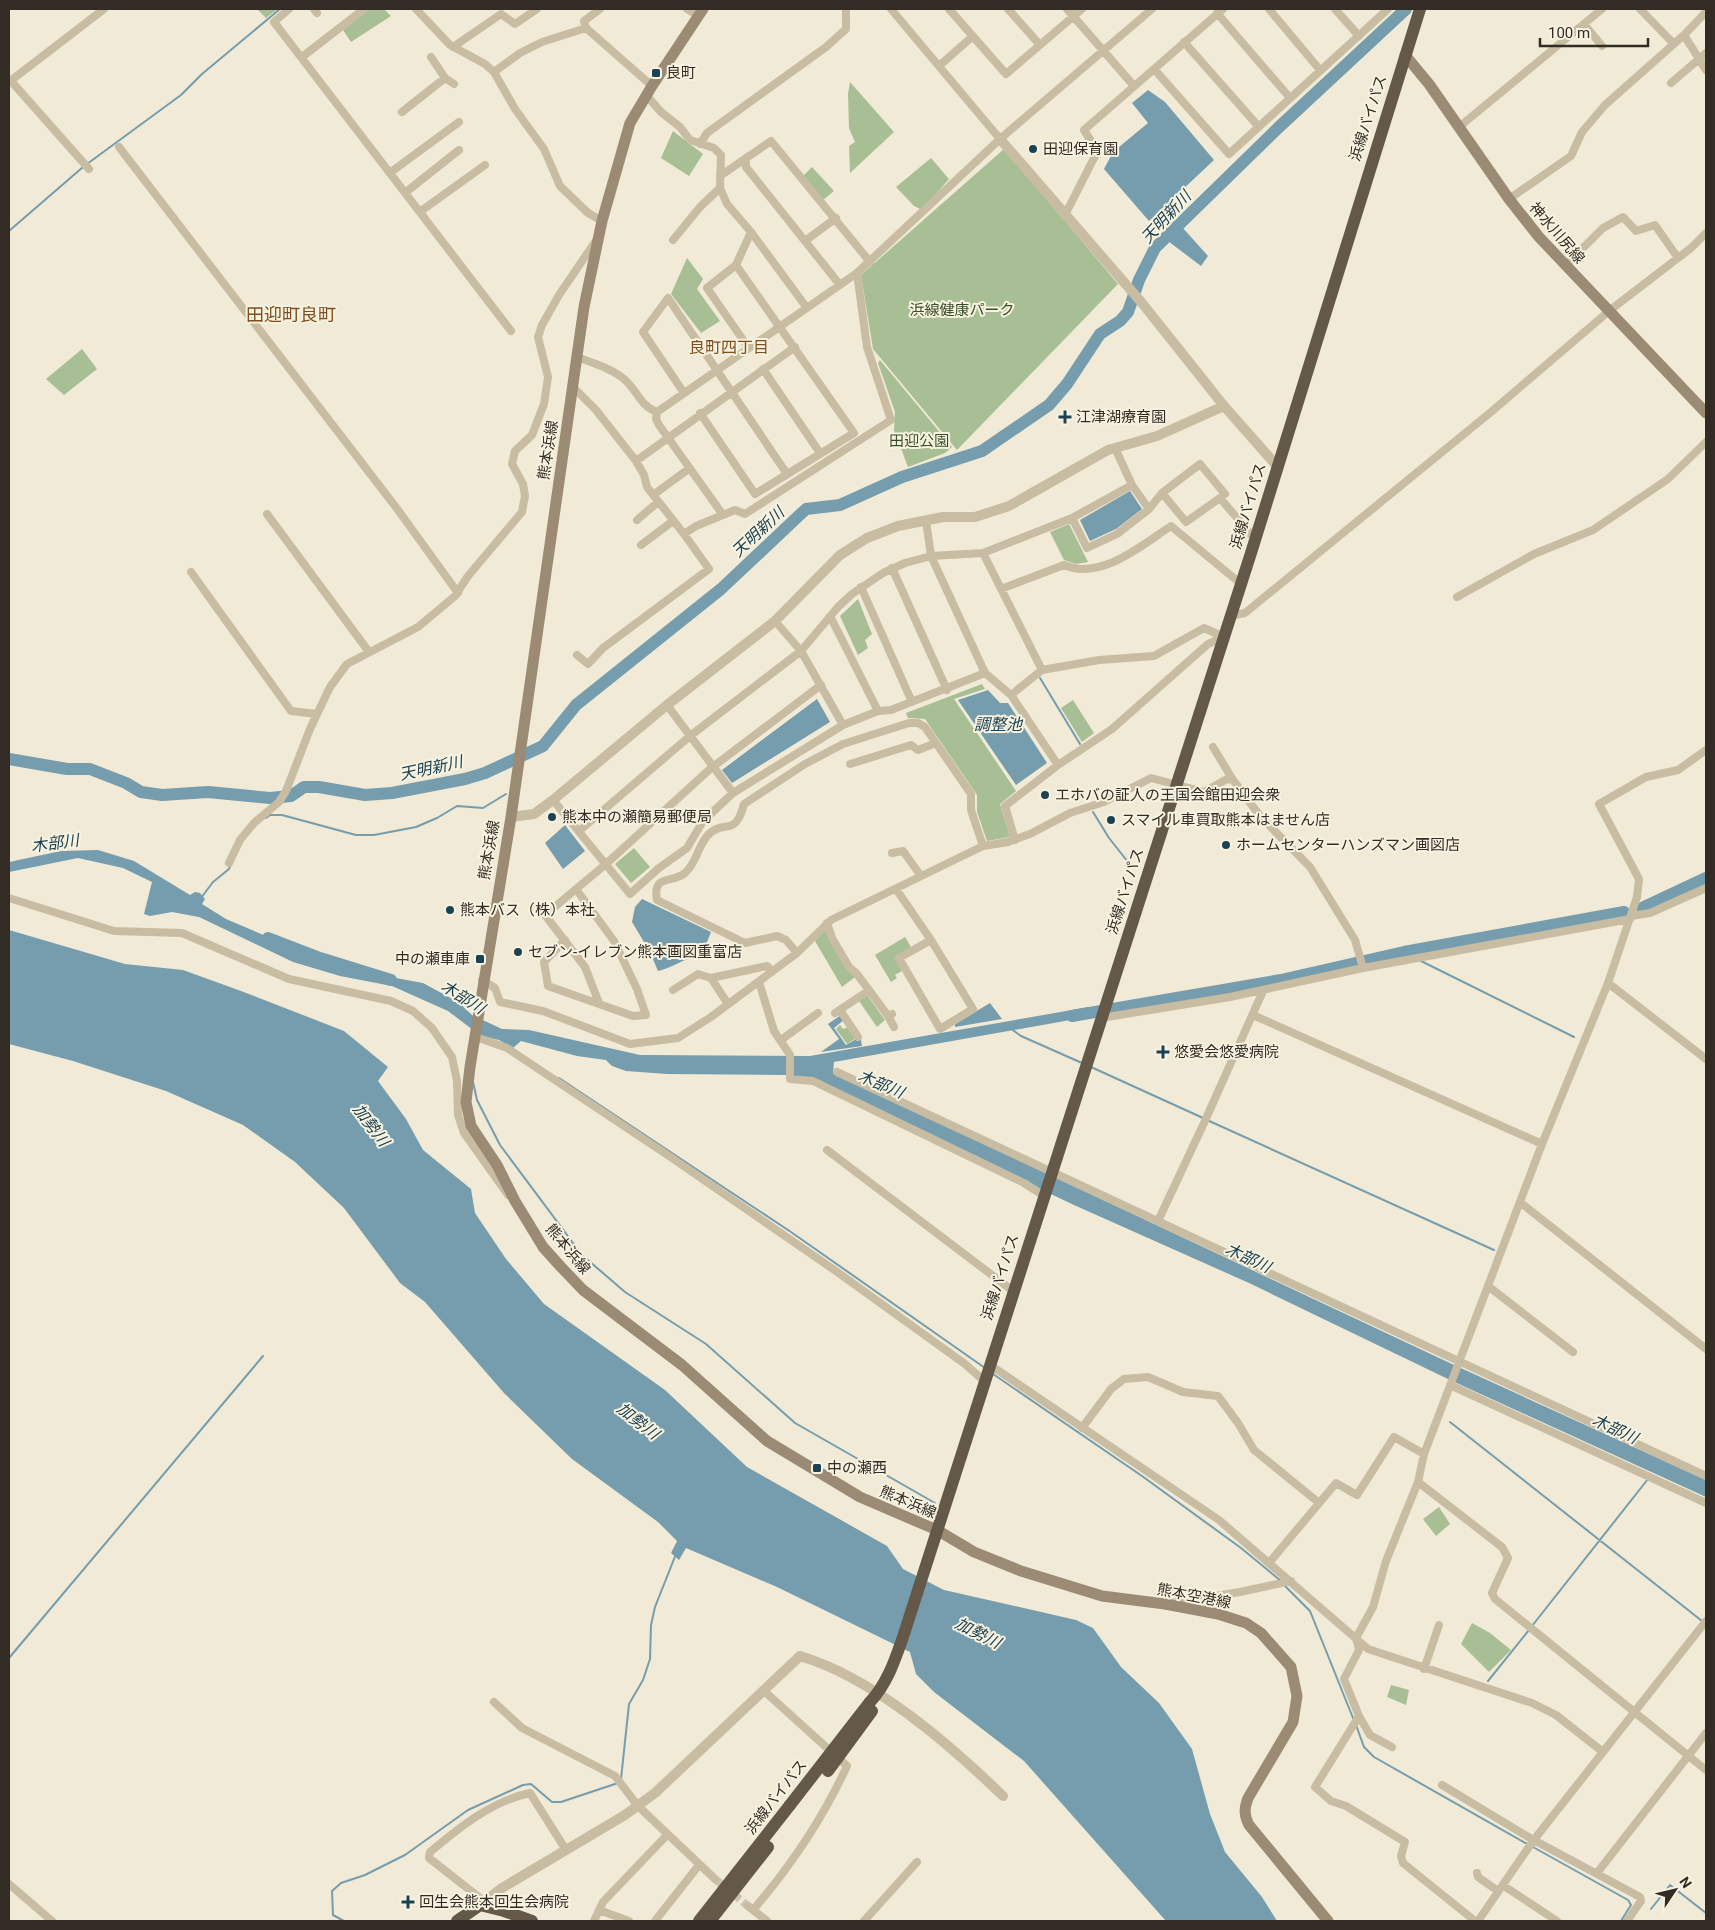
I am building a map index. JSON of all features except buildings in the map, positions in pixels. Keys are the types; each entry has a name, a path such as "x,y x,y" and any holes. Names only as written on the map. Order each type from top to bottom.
{"highway":[{"name":"浜線バイパス","path":"699,1921 844,1750 889,1674 903,1637 1106,1000 1178,784 1420,9"},
{"name":"浜線バイパス","path":"710,1921 794,1808"},
{"path":"456,1921 482,1904 532,1921"}],"main road":[{"name":"熊本浜線","path":"701,12 630,123 598,239 584,307 511,816 479,999 476,1037 466,1102 471,1126 497,1165 515,1201 544,1247 583,1290 682,1365 767,1441 860,1498 936,1535"},
{"name":"神水川尻線","path":"1405,55 1538,237 1608,311 1705,408"},
{"name":"熊本空港線","path":"936,1535 974,1552 1080,1591 1218,1614 1246,1623 1261,1633 1291,1667 1297,1696 1294,1716 1286,1734 1248,1798 1244,1809 1245,1817 1249,1825 1328,1921"}],"street":[{"path":"289,9 274,22 391,172 511,331"},
{"path":"302,56 364,9"},
{"path":"416,9 454,47 485,64 494,72 516,109 544,149 560,186 588,212 602,221"},
{"path":"454,47 501,14 515,24 536,9"},
{"path":"600,9 584,21 586,28 649,91 661,112 680,127 690,140 714,148 721,154 720,188 727,204 752,232 808,308"},
{"path":"687,9 701,12"},
{"path":"700,144 707,133 826,47 846,29 846,9"},
{"path":"891,9 1065,216 1142,303 1224,406 1277,466"},
{"path":"949,9 1006,74 1082,9"},
{"path":"1008,9 1040,45"},
{"path":"1067,9 1134,86"},
{"path":"723,515 656,419 657,412 857,273 1000,139 1152,9"},
{"path":"1269,9 1320,70"},
{"path":"1335,9 1358,36"},
{"path":"1154,69 1226,153 1229,154 1388,9"},
{"path":"1459,128 1602,9"},
{"path":"1640,9 1674,44"},
{"path":"89,169 10,81 100,10"},
{"path":"1065,216 1096,154 1096,149 1084,130 1220,11 1290,98"},
{"path":"1509,199 1571,156 1582,132 1605,105 1684,35 1706,12"},
{"path":"1584,24 1602,46"},
{"path":"494,72 520,53 542,42 586,28"},
{"path":"1684,35 1706,70"},
{"path":"939,66 973,36"},
{"path":"1184,42 1259,127"},
{"path":"1671,83 1706,53"},
{"path":"431,57 445,78 454,84"},
{"path":"402,112 445,78"},
{"path":"391,172 459,122"},
{"path":"720,176 735,166 746,163 771,141 836,218 870,262"},
{"path":"119,148 393,502 458,593"},
{"path":"406,192 459,150"},
{"path":"746,163 840,285"},
{"path":"420,211 484,165"},
{"path":"673,240 700,207 720,188"},
{"path":"1565,266 1603,228 1624,217 1636,231 1655,225 1678,258"},
{"path":"805,240 836,218"},
{"path":"748,347 707,288 736,265 752,232"},
{"path":"1230,616 1245,613 1491,412 1608,311 1706,235"},
{"path":"229,863 240,840 254,823 280,802 330,687 347,664 418,627 458,593 474,568 522,512 525,496 523,484 512,464 514,451 532,435 544,404 548,377 538,337 542,325 559,295 598,239"},
{"path":"700,413 755,494 854,433 736,265"},
{"path":"684,534 696,526 738,510 745,514 891,420 867,347 857,273"},
{"path":"684,393 643,332 668,298 787,474"},
{"path":"636,461 794,347"},
{"path":"577,357 618,374 626,381 642,403 657,412"},
{"path":"762,369 820,454"},
{"path":"573,386 596,410 636,461 653,495 710,568 603,648 588,664 577,655"},
{"path":"511,816 534,814 553,800 667,705 775,621 840,555 867,538 898,526 943,517 975,517 1009,506 1115,448 1156,436 1224,406"},
{"path":"1457,597 1534,554 1593,530 1668,479 1706,442"},
{"path":"1115,448 1132,485 1149,509"},
{"path":"1072,518 1087,548 1117,534 1149,509 1162,493 1200,464 1225,494 1186,522 1162,493"},
{"path":"653,495 690,468"},
{"path":"579,831 690,736 801,651 830,616 861,588 892,568 931,556 983,553 1072,518 1132,485"},
{"path":"1220,498 1255,538"},
{"path":"637,520 658,502"},
{"path":"267,514 369,652"},
{"path":"641,545 673,521"},
{"path":"926,521 931,556 985,673 1012,695 1058,765"},
{"path":"1001,589 1064,564 1076,570 1113,563 1171,526 1241,584"},
{"path":"983,553 1042,670"},
{"path":"892,568 947,690"},
{"path":"191,572 292,712 317,714"},
{"path":"861,588 912,702"},
{"path":"830,616 878,711"},
{"path":"775,621 801,651 843,725"},
{"path":"1012,695 1042,670 1099,660 1154,656 1204,628 1224,637"},
{"path":"1014,840 1005,806 1058,765 1112,729 1208,644 1224,637"},
{"path":"553,800 630,894 659,868 687,848 703,821 733,793 843,725 878,711 891,710 947,690 985,673"},
{"path":"599,1003 585,967 545,915 606,864 712,767 821,685"},
{"path":"667,705 733,793"},
{"path":"797,953 786,940 777,936 745,943 657,900 655,891 660,882 666,878 679,878 686,872 708,835 716,830 729,828 736,823 744,804 805,764 843,744 909,723 918,723 925,727 971,794 971,810 983,846"},
{"path":"850,764 912,745 918,750 936,743"},
{"path":"1213,747 1227,767 1233,780 1260,816 1310,867 1338,910 1360,950 1363,968"},
{"path":"1392,1747 1370,1735 1356,1722 1344,1679 1359,1650 1356,1638 1373,1607 1386,1561 1418,1482 1424,1454 1542,1144 1608,983 1630,918 1639,879 1599,804 1646,777 1678,770 1706,750"},
{"path":"482,980 495,988 500,1002 543,1011 630,1044 678,1038 760,982 797,953 827,923 983,846 1014,840 1030,834 1070,813 1104,802 1151,778 1178,784 1189,790 1204,792 1227,778 1233,780"},
{"path":"892,853 903,851 921,876"},
{"path":"1101,1017 1262,991 1363,968 1630,918 1650,913 1706,888"},
{"path":"566,940 544,962 548,986 633,1016 646,1015 637,989 614,941 576,889"},
{"path":"896,889 931,940 972,1009 940,1029 899,958 931,940"},
{"path":"9,898 114,931 182,933 289,979 391,1001 413,1011 432,1028 452,1057 457,1081 458,1115 464,1133 504,1191 515,1201"},
{"path":"827,923 832,938 849,967 857,974 890,1015 894,1026"},
{"path":"673,990 698,974 711,978 767,966 772,971"},
{"path":"711,978 728,1004"},
{"path":"760,982 774,1031 790,1055 790,1079 813,1082 1044,1193"},
{"path":"1608,983 1706,1059"},
{"path":"858,1037 837,1012 868,990"},
{"path":"1158,1221 1262,991"},
{"path":"780,1040 818,1013"},
{"path":"1253,1014 1542,1144"},
{"path":"476,1037 507,1048 669,1156 833,1269 965,1364 984,1382"},
{"path":"837,1072 1706,1476"},
{"path":"827,1150 1013,1291"},
{"path":"1521,1203 1706,1349"},
{"path":"1488,1286 1572,1352"},
{"path":"990,1365 1219,1520 1368,1649 1377,1654 1532,1703 1556,1715 1603,1752"},
{"path":"1082,1428 1111,1389 1124,1379 1148,1377 1183,1392 1218,1396 1238,1423 1254,1450 1318,1502"},
{"path":"1450,1385 1706,1503"},
{"path":"1269,1563 1318,1502 1336,1483 1357,1494 1394,1436 1424,1454"},
{"path":"1418,1482 1502,1547 1508,1558 1492,1592 1495,1599 1634,1714 1706,1770"},
{"path":"1165,1604 1240,1592 1291,1581"},
{"path":"1424,1669 1439,1625"},
{"path":"1356,1722 1315,1786 1316,1790 1331,1801 1346,1806 1405,1842 1401,1856 1403,1863 1477,1921 1534,1841 1705,1625"},
{"path":"566,1850 530,1793 513,1797 470,1819 430,1852 430,1858 482,1904 523,1875 566,1850 638,1806 655,1793 800,1656 821,1664 874,1701 958,1752 1004,1796"},
{"path":"763,1690 847,1766 835,1793 783,1876 751,1908 767,1921"},
{"path":"494,1702 522,1728 615,1776 638,1806 715,1879"},
{"path":"1597,1873 1706,1733"},
{"path":"1442,1785 1534,1841 1640,1897 1641,1901 1627,1921"},
{"path":"594,1921 603,1902 667,1835"},
{"path":"864,1921 917,1862"},
{"path":"655,1921 700,1865"},
{"path":"1477,1873 1478,1877 1557,1921"},
{"path":"9,1884 52,1921"},
{"path":"599,1910 629,1921"}],"green space":[{"path":"257,9 278,9 266,18"},
{"path":"369,9 384,9 391,16 351,42 343,30"},
{"path":"850,82 894,132 850,173 849,146 855,142 849,128 848,94"},
{"path":"673,131 703,154 689,176 661,158"},
{"name":"浜線健康パーク","path":"1004,149 1118,284 957,450 873,349 861,275"},
{"path":"931,158 949,179 922,210 914,206 896,187"},
{"path":"812,167 834,191 823,200 803,176"},
{"path":"687,258 703,279 697,289 720,321 701,333 671,294"},
{"path":"82,349 97,369 64,395 46,379"},
{"name":"田迎公園","path":"880,360 952,447 945,453 908,467 894,430 895,412 878,363"},
{"path":"1069,524 1088,562 1076,564 1064,560 1050,532"},
{"path":"858,599 872,634 865,640 868,648 858,655 840,616"},
{"path":"982,684 985,689 954,699 1016,791 1000,804 1010,837 987,841 977,812 977,795 925,719 908,718 906,713"},
{"path":"1073,700 1094,733 1082,742 1061,708"},
{"path":"634,848 650,867 631,883 615,864"},
{"path":"825,930 847,970 855,977 842,987 815,941"},
{"path":"905,937 911,947 895,958 902,971 895,975 897,978 891,982 875,955"},
{"path":"867,995 885,1020 877,1027 859,1001"},
{"path":"840,1025 843,1029 849,1027 856,1038 847,1044 836,1029"},
{"path":"1439,1507 1450,1524 1436,1536 1423,1519"},
{"path":"1472,1623 1490,1633 1511,1650 1489,1672 1461,1644"},
{"path":"1391,1685 1409,1690 1406,1705 1387,1697"}],"water":[{"path":"1148,90 1165,102 1214,160 1149,221 1104,169 1113,152 1148,123 1132,103"},
{"path":"1182,227 1208,256 1201,266 1168,241"},
{"path":"1130,491 1142,509 1116,529 1090,541 1080,520"},
{"name":"調整池","path":"988,690 1000,703 1008,703 1047,763 1016,785 958,700"},
{"path":"817,699 830,722 732,783 722,770"},
{"path":"565,825 585,851 563,869 545,843"},
{"path":"98,850 134,861 190,895 195,892 200,893 205,899 202,904 226,919 341,968 423,983 458,1002 472,1015 502,1029 529,1030 640,1055 810,1056 1089,1007 1087,1017 834,1062 833,1073 1452,1364 1706,1480 1706,1497 1448,1379 1249,1283 1074,1205 813,1081 785,1075 667,1074 626,1071 612,1066 606,1060 577,1056 521,1041 513,1048 499,1040 481,1036 448,1011 392,986 340,976 293,962 199,917 172,912 150,916 144,914 152,882 123,868 78,858 9,872 9,862 61,851"},
{"path":"642,899 711,932 705,947 697,957 658,971 650,952 632,922 635,907"},
{"name":"加勢川","path":"9,930 125,964 183,970 344,1031 388,1067 378,1081 406,1119 423,1150 471,1189 475,1213 506,1259 544,1304 665,1390 747,1467 887,1546 903,1569 944,1590 1076,1620 1093,1628 1121,1667 1159,1703 1192,1749 1210,1814 1225,1852 1262,1897 1277,1921 1166,1921 1024,1761 934,1692 916,1674 910,1652 777,1587 686,1548 679,1560 671,1553 677,1541 658,1522 572,1459 504,1393 425,1302 400,1283 344,1208 295,1162 243,1125 166,1091 73,1061 9,1044"},
{"path":"990,1003 1002,1019 955,1027 955,1024"},
{"path":"841,1015 844,1020 834,1028 846,1045 856,1039 861,1040 862,1046 821,1052 839,1039 828,1024"}],"waterway":[{"path":"87,164 181,95 202,74 280,9"},
{"name":"天明新川","path":"9,759 67,769 90,769 126,783 141,792 162,795 208,792 270,798 291,796 304,787 319,787 365,795 392,793 465,779 485,773 543,746 576,705 721,589 806,509 840,505 902,477 982,451 1049,405 1067,384 1100,334 1120,321 1128,312 1139,280 1155,248 1278,128 1406,9"},
{"path":"9,231 83,167"},
{"path":"1040,678 1080,744"},
{"path":"266,818 270,815 282,815 356,835 374,835 416,827 437,818 457,806 483,808 506,794"},
{"path":"1093,812 1109,838 1132,867"},
{"path":"201,898 213,882 229,869 231,864"},
{"path":"1642,908 1706,878"},
{"path":"1072,1016 1281,980 1404,952 1624,912"},
{"name":"木部川","path":"268,938 320,958 391,980"},
{"path":"1404,952 1411,956"},
{"path":"1419,960 1574,1037"},
{"path":"1010,1028 1021,1036 1082,1063"},
{"path":"1091,1067 1203,1118"},
{"path":"559,1078 791,1232 985,1368"},
{"path":"473,1082 477,1100 500,1145 582,1255 625,1292 706,1344 795,1423 935,1503"},
{"path":"1207,1120 1494,1250"},
{"path":"9,1658 263,1356"},
{"path":"993,1374 1142,1476 1241,1548 1281,1581"},
{"path":"1450,1422 1702,1621"},
{"path":"1532,1626 1648,1479"},
{"path":"621,1779 629,1704 643,1680 650,1659 651,1625 655,1607 676,1554"},
{"path":"1284,1585 1310,1611 1353,1718"},
{"path":"1488,1681 1529,1630"},
{"path":"1356,1725 1364,1747 1374,1757 1529,1845"},
{"path":"344,1921 333,1915 332,1891 341,1883 365,1875 405,1855 468,1810 523,1785 531,1784 552,1802 561,1802 618,1783"},
{"path":"1533,1847 1628,1900 1631,1905 1621,1921"},
{"path":"1651,1909 1670,1885 1706,1913"}],"tunnel":[{"path":"715,1879 748,1906"}],"place":[{"name":"良町","path":"656,73"},
{"name":"田迎保育園","path":"1033,149"},
{"name":"江津湖療育園","path":"1065,417"},
{"name":"エホバの証人の王国会館田迎会衆","path":"1045,795"},
{"name":"熊本中の瀬簡易郵便局","path":"552,817"},
{"name":"スマイル車買取熊本はません店","path":"1111,820"},
{"name":"ホームセンターハンズマン画図店","path":"1226,845"},
{"name":"熊本バス（株）本社","path":"450,910"},
{"name":"セブン-イレブン熊本画図重富店","path":"518,952"},
{"name":"中の瀬車庫","path":"480,959"},
{"name":"悠愛会悠愛病院","path":"1163,1052"},
{"name":"中の瀬西","path":"817,1468"},
{"name":"回生会熊本回生会病院","path":"408,1902"}],"district":[{"name":"田迎町良町","path":"291,314"},
{"name":"良町四丁目","path":"729,347"}]}
